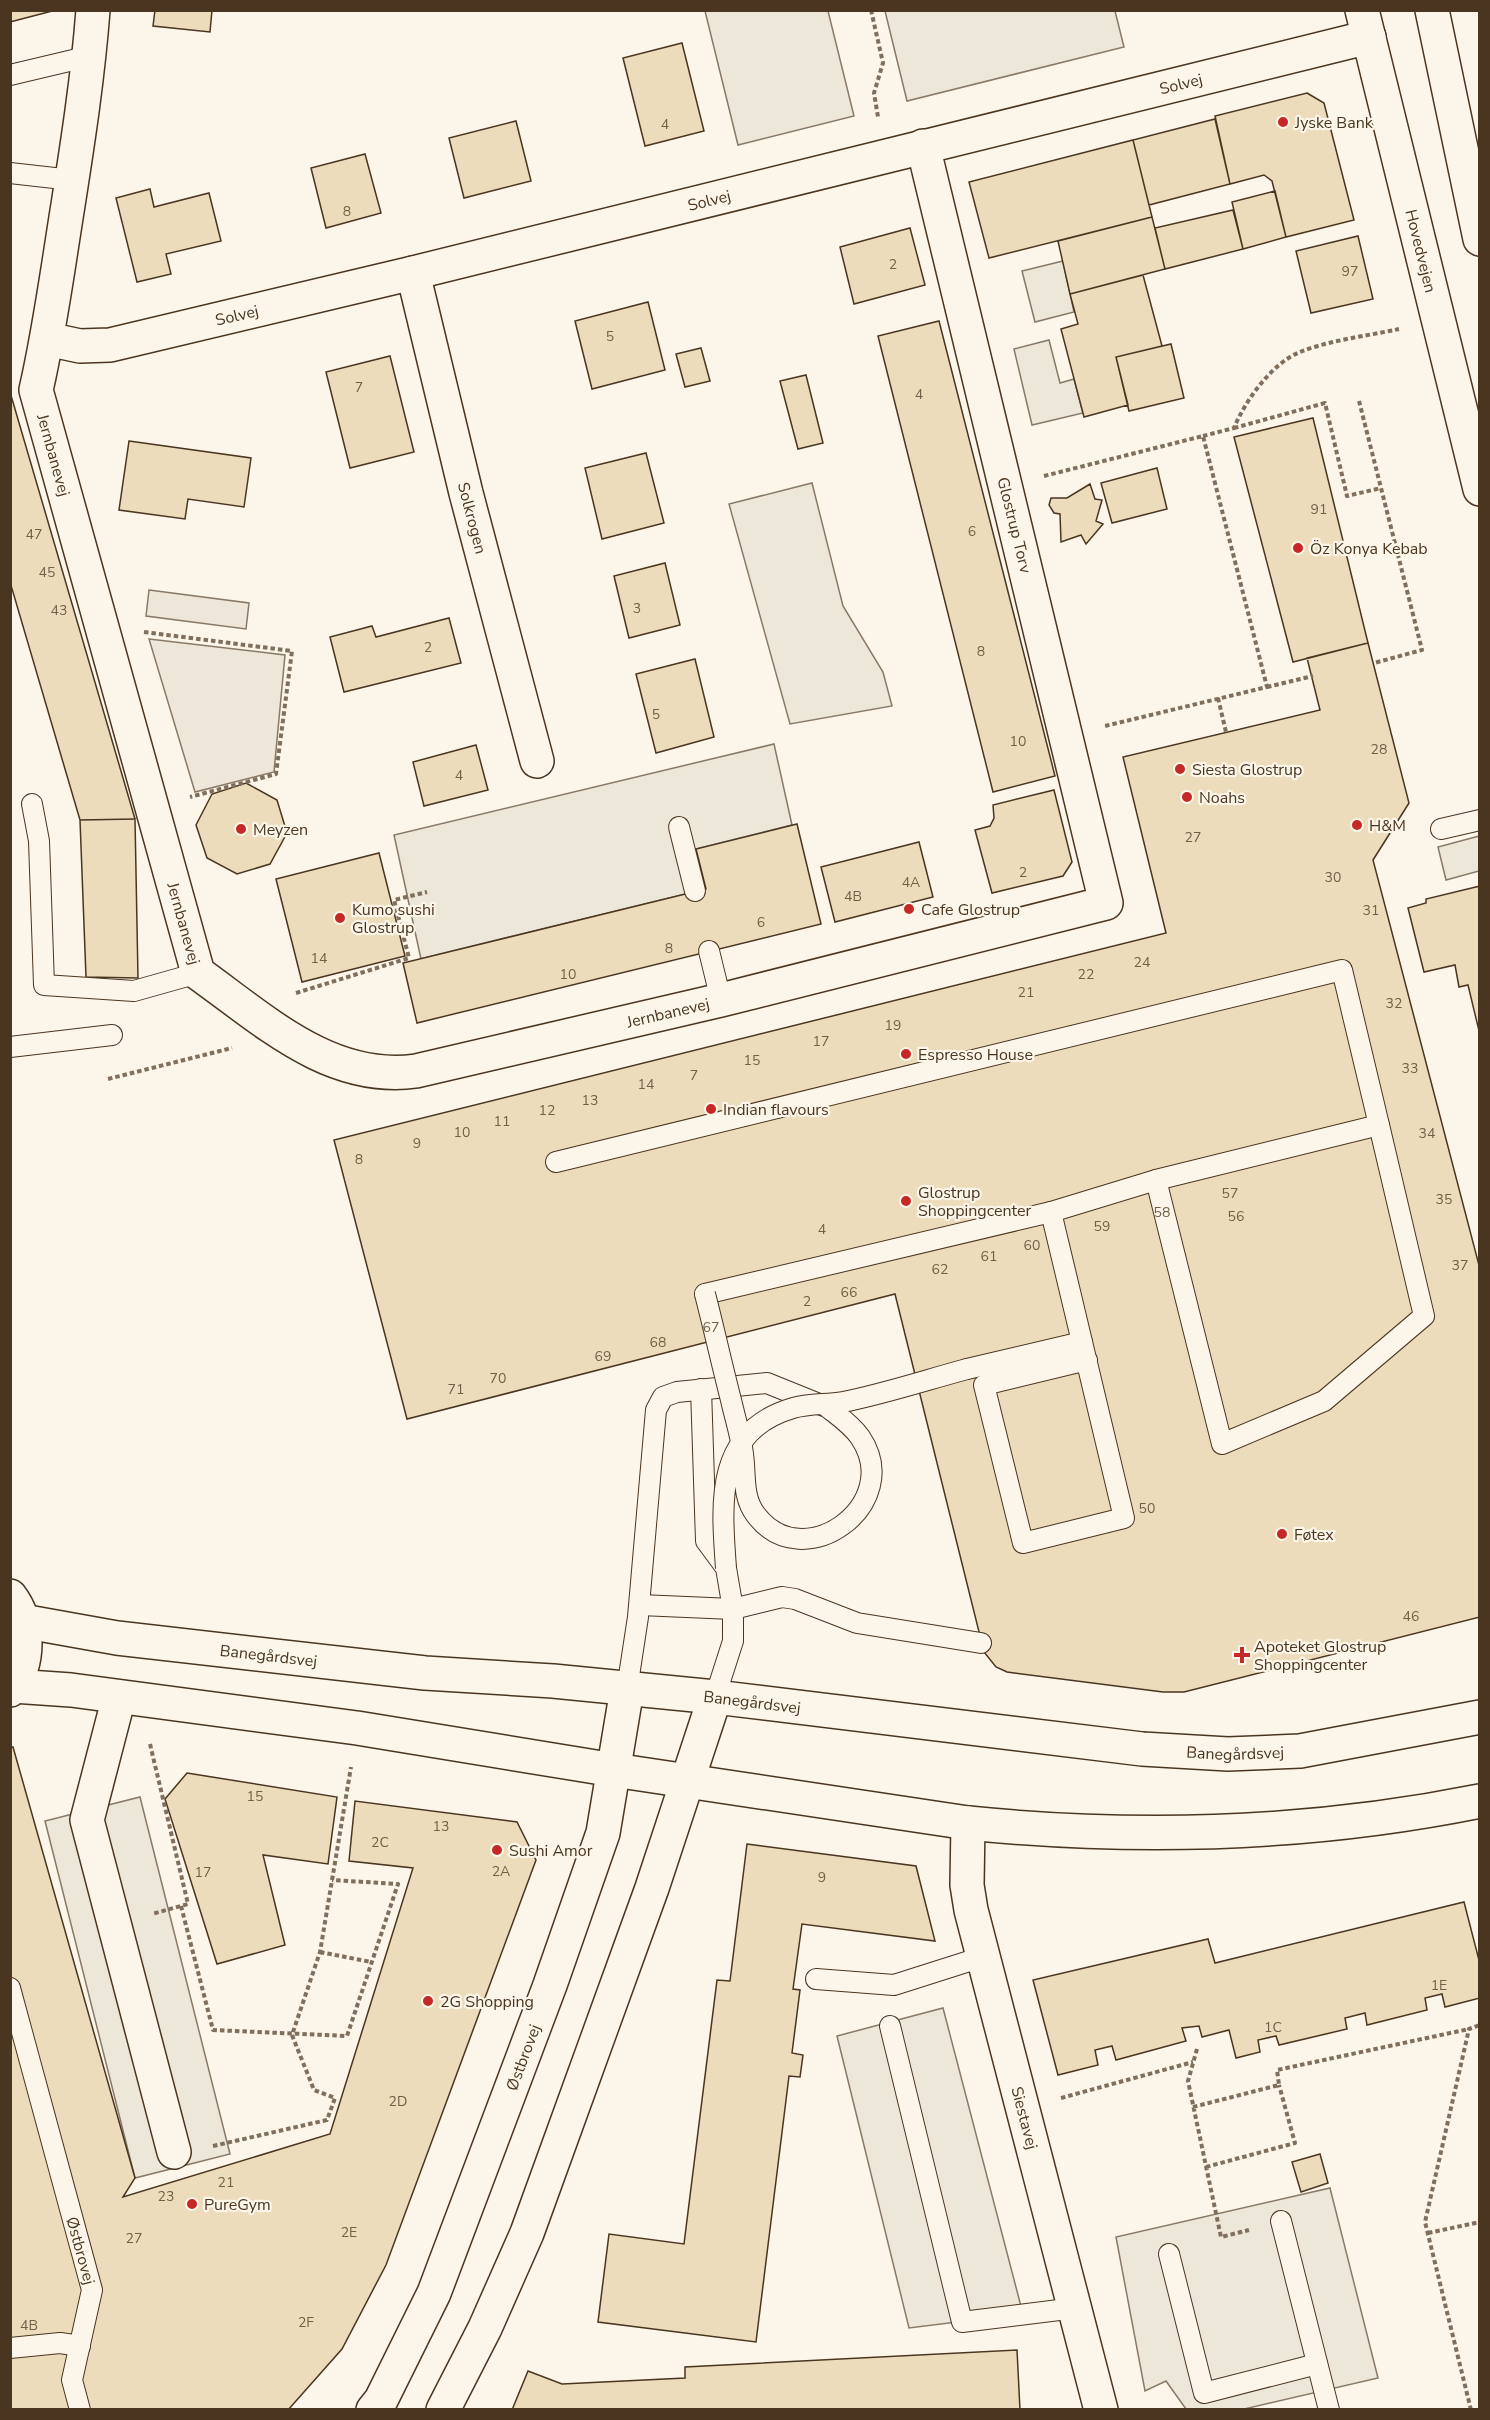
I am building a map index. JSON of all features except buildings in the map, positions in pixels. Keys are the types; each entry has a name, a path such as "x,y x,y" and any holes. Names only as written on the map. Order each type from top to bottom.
{"street":[{"name":"Jernbanevej","path":"93,10 90,56 72,180 47,339 36,390 198,974 320,1057 357,1070 391,1075 427,1069 721,1000 1106,903"},
{"path":"1432,10 1479,239"},
{"name":"Solvej","path":"47,339 80,346 110,345 413,273 923,146 1366,24"},
{"name":"Hovedvejen","path":"1366,24 1479,489"},
{"name":"Glostrup Torv","path":"923,146 1106,903"},
{"name":"Solkrogen","path":"413,273 466,493 537,761"},
{"path":"16,1608 25,1655 12,1688 71,1690 357,1728 614,1770 968,1823 1049,1831 1198,1834 1355,1820 1479,1801"},
{"name":"Banegårdsvej","path":"16,1608 117,1638 425,1673 553,1681 715,1697 1142,1749 1228,1754 1300,1751 1479,1717"},
{"name":"Østbrovej","path":"373,2409 381,2400 434,2293 550,1985 603,1833 627,1689"},
{"path":"443,2409 485,2328 527,2233 652,1888 715,1697"},
{"path":"129,1698 87,1820 174,2152"},
{"name":"Siestavej","path":"968,1823 967,1885 982,1957 1101,2409"}],"lane":[{"path":"10,75 90,56"},
{"path":"10,173 72,180"},
{"path":"32,804 39,841 44,985 134,991 198,974"},
{"path":"1441,829 1479,820"},
{"path":"679,827 695,891"},
{"path":"709,951 721,1000"},
{"path":"556,1162 1342,970 1424,1316 1324,1401 1222,1444 1156,1180"},
{"path":"10,1047 112,1035"},
{"path":"627,1689 640,1605 657,1410 663,1397 677,1392 701,1389 767,1383 826,1406 860,1437 869,1459 870,1482 864,1502 851,1519 833,1532 809,1539 786,1535 769,1528 755,1515 745,1490 743,1454 705,1294 1051,1212 1156,1180 1379,1125"},
{"path":"1051,1212 1085,1351 1124,1518 1023,1543 984,1385 1085,1351"},
{"path":"715,1697 733,1641 733,1609 726,1568 722,1515 727,1477 737,1448 747,1432 761,1420 796,1407 842,1402 967,1369 1085,1351"},
{"path":"701,1389 706,1541 726,1568"},
{"path":"640,1605 733,1609 782,1597 795,1599 858,1623 981,1643"},
{"path":"816,1979 894,1985 982,1957"},
{"name":"Østbrovej","path":"10,1988 92,2290 72,2380 80,2409"},
{"path":"890,2026 962,2322 1075,2308"},
{"path":"1281,2221 1329,2409"},
{"path":"1169,2254 1204,2393 1317,2364"},
{"path":"10,2348 60,2343 80,2346"}],"path":[{"path":"871,10 883,63 874,99 887,155"},
{"path":"1234,428 1245,406 1273,372 1299,352 1437,320"},
{"path":"1359,401 1422,650 1374,663"},
{"path":"1005,485 1325,403 1347,496 1381,488"},
{"path":"1203,436 1267,687"},
{"path":"102,626 292,651 276,774 152,807"},
{"path":"1066,735 1313,676"},
{"path":"1218,699 1226,732"},
{"path":"108,1079 249,1044 264,1035 259,1017 409,958 394,900 427,892"},
{"path":"114,1924 188,1905 129,1698"},
{"path":"174,2152 327,2120 335,2098 314,2090 292,2036 320,1952 357,1728"},
{"path":"181,1906 213,2030 292,2036 347,2036 398,1884 332,1880"},
{"path":"320,1952 371,1962"},
{"path":"1206,2167 1295,2143 1277,2070 1479,2025"},
{"path":"1469,2029 1425,2222 1471,2409"},
{"path":"1197,2049 1188,2081 1221,2237 1281,2221"},
{"path":"1023,2109 1193,2061"},
{"path":"1193,2108 1279,2085"},
{"path":"1428,2234 1479,2222"}],"shaded area":[{"path":"705,11 828,11 854,116 738,145"},
{"path":"885,11 1115,11 1124,47 907,101"},
{"path":"1063,261 1074,312 1035,322 1022,271"},
{"path":"1049,340 1060,383 1074,379 1083,413 1032,425 1014,349"},
{"path":"812,483 843,606 883,672 892,706 790,724 729,504"},
{"path":"149,590 249,603 246,629 146,616"},
{"path":"149,639 285,655 274,772 195,792"},
{"path":"774,744 792,825 696,849 706,889 421,959 394,835"},
{"path":"1479,836 1479,871 1446,880 1438,847"},
{"path":"140,1797 230,2154 135,2178 45,1821"},
{"path":"943,2008 1023,2314 909,2328 837,2036"},
{"path":"1330,2188 1378,2378 1240,2410 1186,2409 1166,2381 1145,2391 1116,2237"}],"place":[{"name":"Jyske Bank","path":"1283,122"},
{"name":"Öz Konya Kebab","path":"1298,548"},
{"name":"Siesta Glostrup","path":"1180,769"},
{"name":"Noahs","path":"1187,797"},
{"name":"H&M","path":"1357,825"},
{"name":"Meyzen","path":"241,829"},
{"name":"Cafe Glostrup","path":"909,909"},
{"name":"Kumo sushi Glostrup","path":"340,918"},
{"name":"Espresso House","path":"906,1054"},
{"name":"Indian flavours","path":"711,1109"},
{"name":"Glostrup Shoppingcenter","path":"906,1201"},
{"name":"Føtex","path":"1282,1534"},
{"name":"Apoteket Glostrup Shoppingcenter","path":"1242,1655"},
{"name":"Sushi Amor","path":"497,1850"},
{"name":"2G Shopping","path":"428,2001"},
{"name":"PureGym","path":"192,2204"}]}
